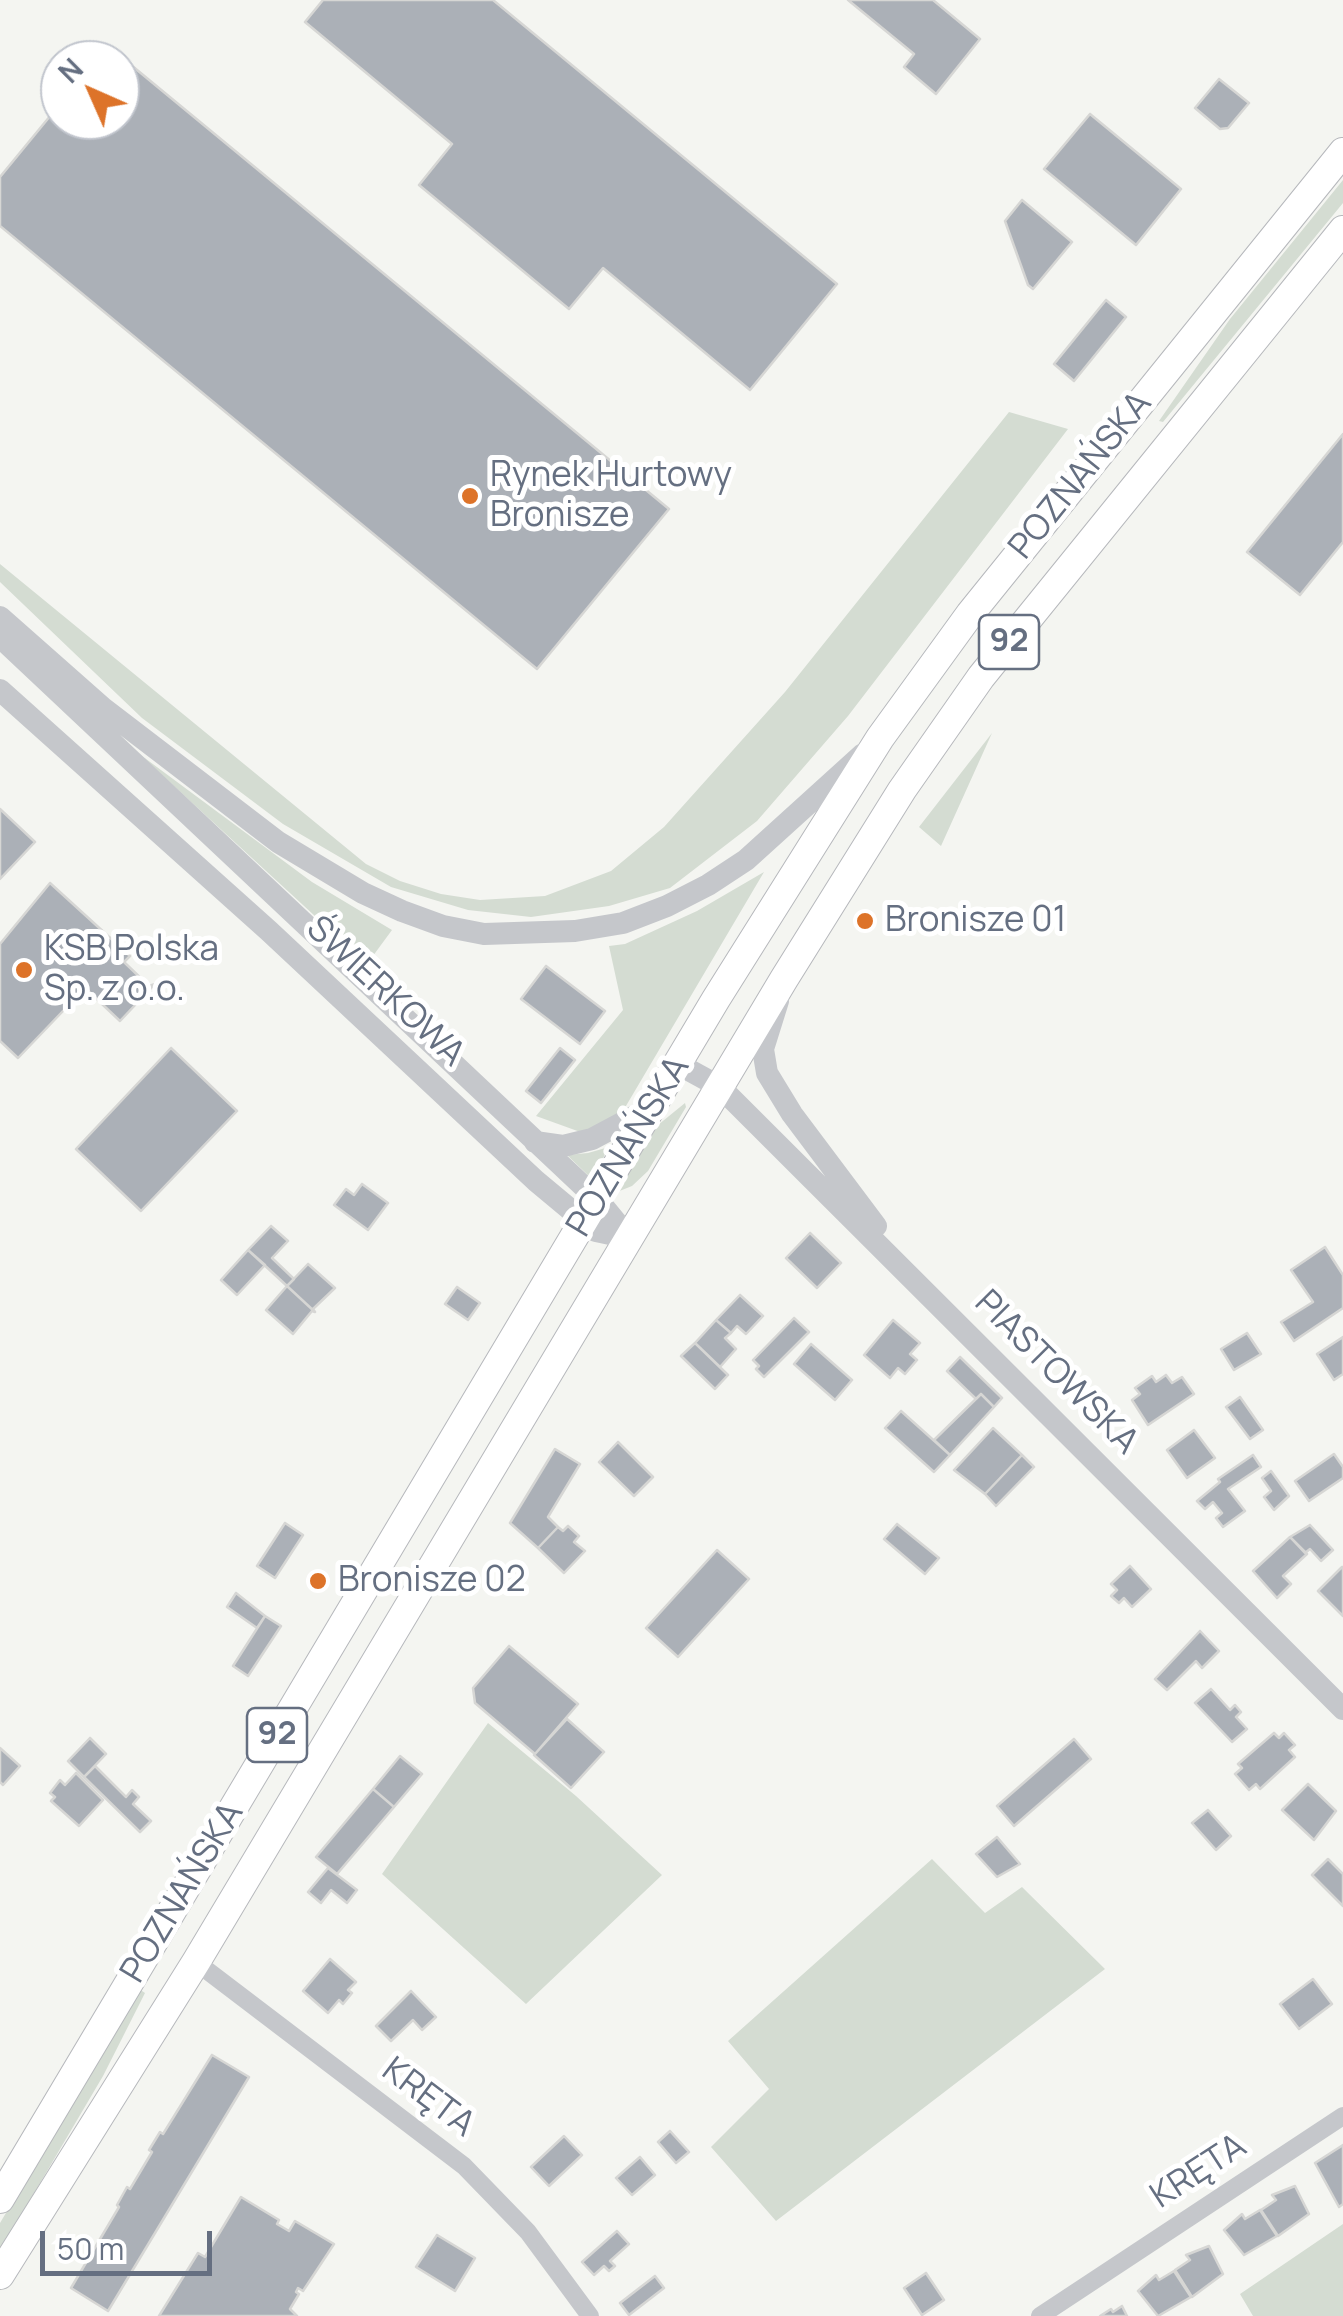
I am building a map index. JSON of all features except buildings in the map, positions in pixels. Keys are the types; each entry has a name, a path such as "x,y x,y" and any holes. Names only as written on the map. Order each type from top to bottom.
{"main road":[{"name":"POZNAŃSKA","path":"0,2200 678,1064 880,738 970,614 1343,152"},
{"name":"POZNAŃSKA","path":"0,2275 196,1962 784,980 902,790 981,678 1343,230"}],"street":[{"path":"0,617 103,708 278,842 363,893 402,911 442,926 484,934 574,931 622,923 708,885 746,860 880,738"},
{"name":"ŚWIERKOWA","path":"0,638 535,1142 608,1236 630,1238"},
{"name":"ŚWIERKOWA","path":"0,690 268,931 591,1211"},
{"path":"784,980 763,1049 767,1073 803,1129 934,1300"},
{"name":"PIASTOWSKA","path":"678,1064 720,1087 1343,1709"},
{"path":"535,1142 563,1146 592,1139 654,1106"},
{"name":"KRĘTA","path":"196,1962 464,2166 528,2232 590,2316"},
{"name":"KRĘTA","path":"1040,2316 1343,2116"}],"shaded area":[{"path":"1343,180 1343,203 1163,422 1159,421 1230,319"},
{"path":"1009,412 1068,429 848,716 757,821 670,888 609,906 531,917 468,910 391,887 283,824 142,718 0,582 0,564 366,864 400,881 441,894 480,900 545,896 611,871 664,827 785,692"},
{"path":"992,733 941,846 919,827"},
{"path":"138,753 312,882 392,930 367,964"},
{"path":"764,872 623,1111 583,1133 536,1116 623,1010 609,946 625,944 697,911"},
{"path":"685,1103 648,1171 632,1186 617,1192 658,1125"},
{"path":"609,1147 592,1179 567,1155 588,1153"},
{"path":"488,1723 662,1875 526,2004 382,1874"},
{"path":"932,1859 985,1913 1022,1887 1105,1969 776,2221 711,2147 769,2089 728,2041"},
{"path":"139,1989 145,1993 103,2076 0,2251 0,2223"},
{"path":"1343,2224 1343,2316 1253,2316 1240,2294"}],"place":[{"name":"Rynek Hurtowy Bronisze","path":"470,496"},
{"name":"Bronisze 01","path":"865,921"},
{"name":"KSB Polska Sp. z o.o.","path":"24,970"},
{"name":"Bronisze 02","path":"318,1581"}]}
